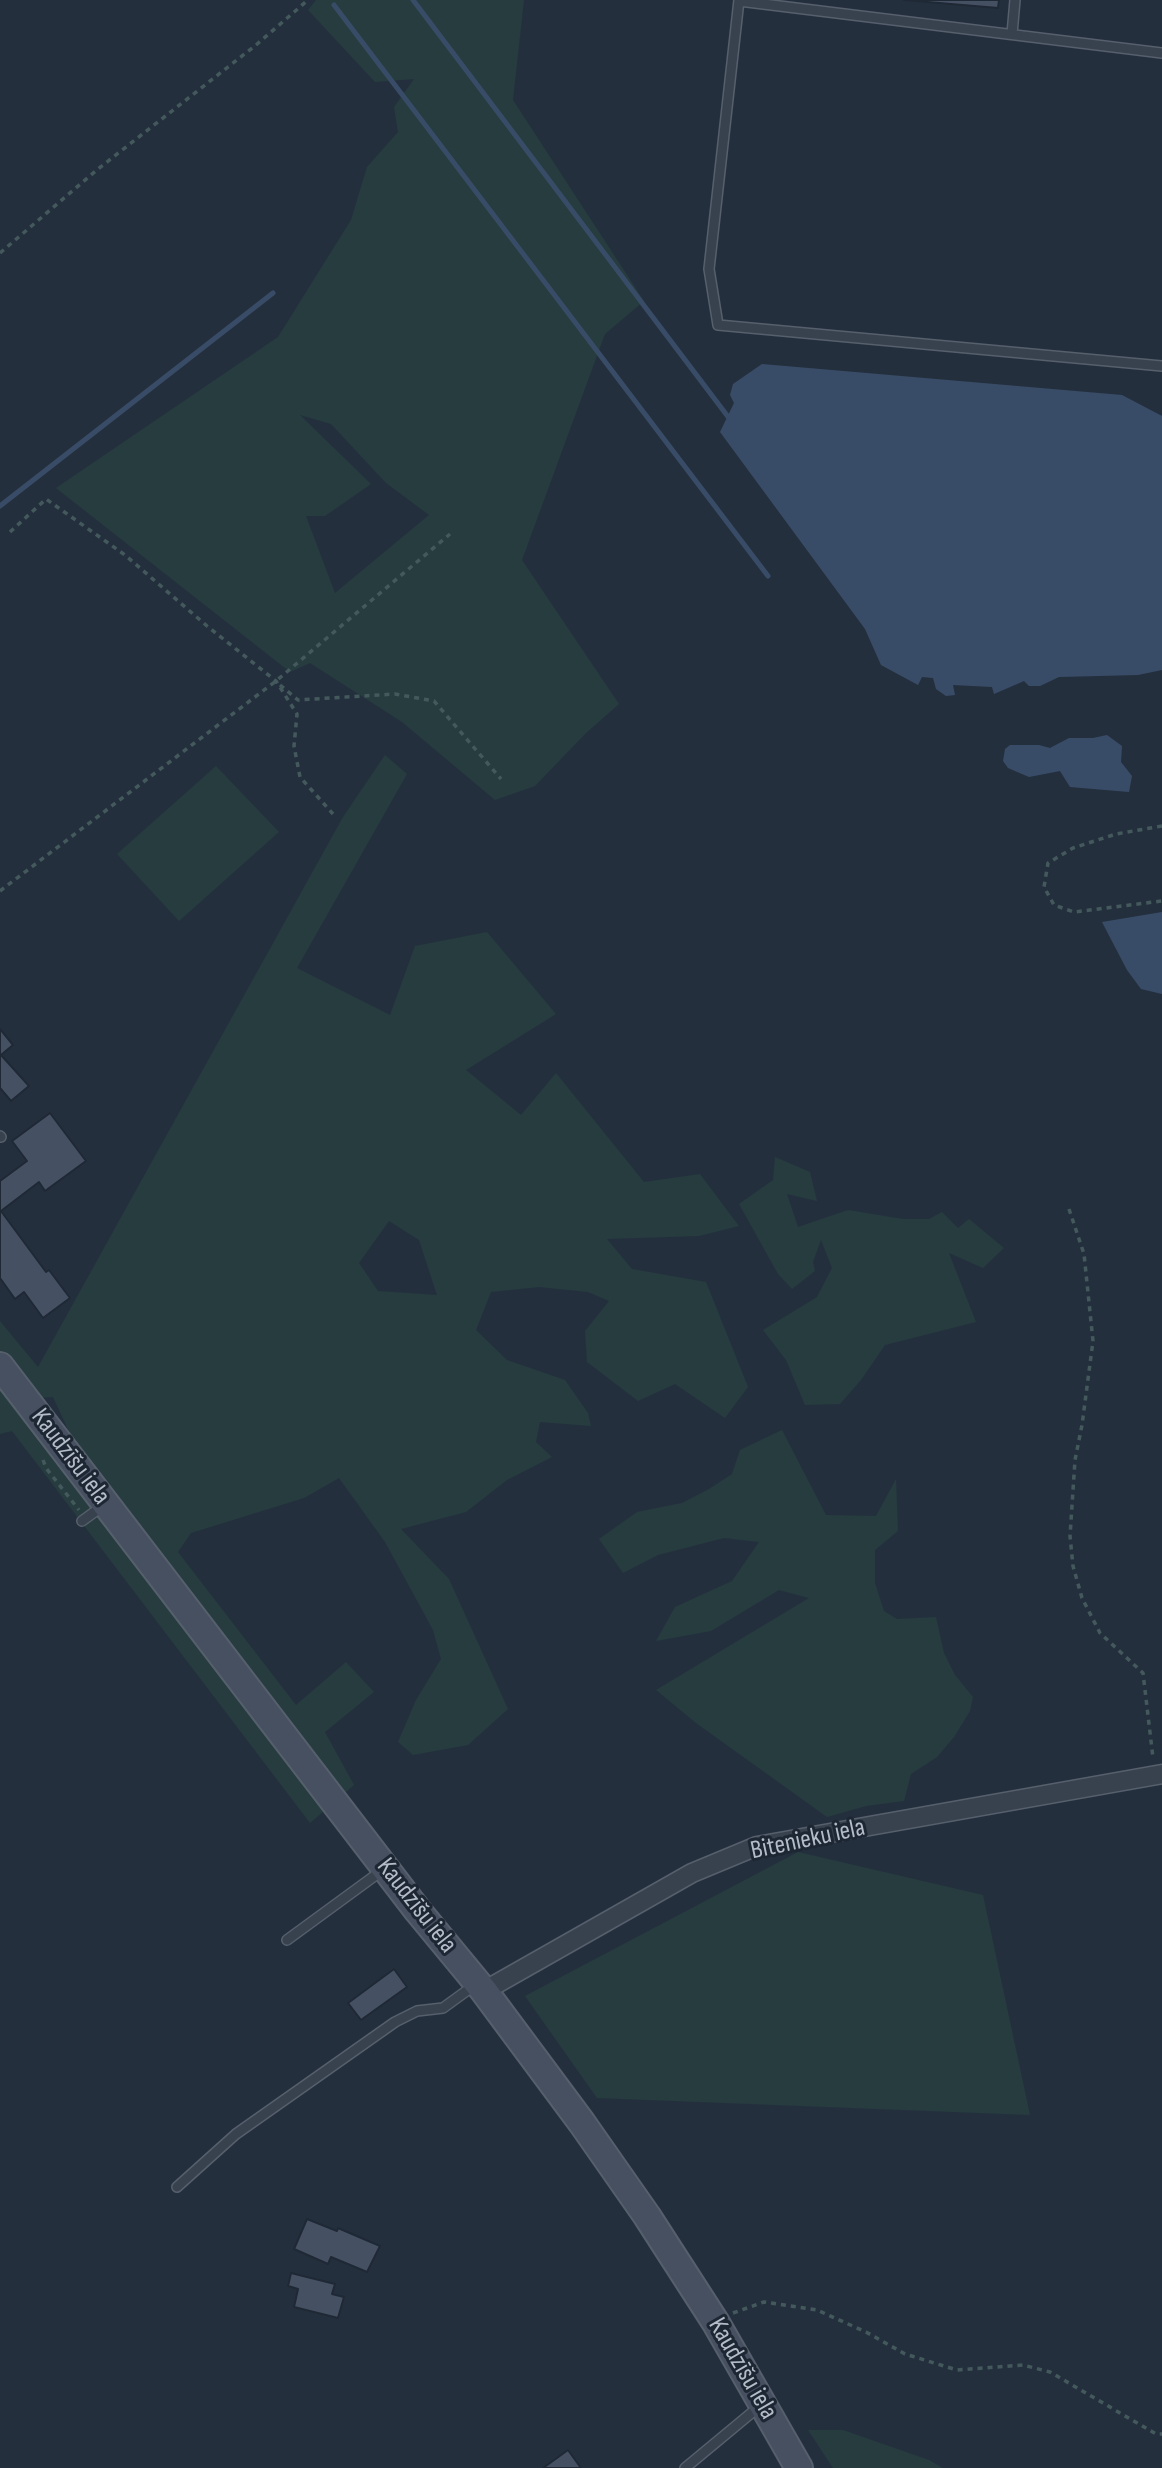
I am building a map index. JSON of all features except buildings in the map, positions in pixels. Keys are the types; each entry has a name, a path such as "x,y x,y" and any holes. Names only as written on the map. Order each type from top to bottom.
{"street":[{"name":"Kaudzīšu iela","path":"0,1366 385,1868 481,1987 618,2175 716,2323 799,2468"},
{"name":"Bitenieku iela","path":"481,1987 692,1873 757,1846 1158,1775"}],"lane":[{"path":"1162,53 739,0 709,269 718,325 1162,366"},
{"path":"1012,34 1015,0"},
{"path":"82,1521 106,1504"},
{"path":"287,1940 385,1868"},
{"path":"177,2188 236,2134 395,2022 417,2011 443,2008 481,1987"},
{"path":"685,2468 762,2404"}],"path":[{"path":"0,253 98,169 256,45 308,0"},
{"path":"10,532 46,499 125,555 206,626 298,700 395,694 434,701 501,779"},
{"path":"0,891 276,681 450,534"},
{"path":"276,681 297,714 294,746 300,777 333,814"},
{"path":"1162,826 1116,834 1073,848 1048,863 1044,887 1054,905 1074,912 1162,901"},
{"path":"1069,1209 1084,1254 1093,1341 1082,1426 1074,1460 1070,1536 1073,1566 1082,1598 1100,1633 1143,1673 1158,1775"},
{"path":"716,2323 734,2312 764,2302 817,2309 905,2354 957,2370 1023,2365 1050,2372 1156,2434 1162,2434"}],"green space":[{"path":"316,0 524,0 513,100 644,301 605,334 522,560 619,704 585,734 535,786 495,800 402,722 310,663 290,672 56,488 278,337 351,220 367,167 398,132 394,107 414,79 375,82 308,10","holes":["300,415 331,424 386,483 429,515 335,593 306,516 325,516 371,484"]},
{"path":"385,755 407,774 297,968 390,1015 415,946 487,932 556,1014 466,1070 521,1115 556,1073 644,1182 700,1174 739,1226 699,1236 607,1239 632,1269 706,1282 748,1387 725,1418 675,1384 638,1401 587,1362 585,1331 609,1301 588,1292 539,1287 491,1292 476,1330 507,1360 565,1380 588,1413 591,1426 540,1422 536,1442 552,1457 507,1480 466,1512 401,1529 449,1579 508,1709 468,1745 413,1755 398,1742 416,1700 441,1659 433,1630 385,1542 339,1478 304,1498 191,1533 178,1552 296,1705 346,1662 374,1692 325,1732 354,1785 310,1823 12,1431 0,1434 0,1321 38,1367 343,817","holes":["389,1221 419,1240 437,1295 378,1291 359,1263","53,1397 72,1438 60,1459 20,1399"]},
{"path":"216,766 279,832 179,921 117,854"},
{"path":"775,1157 810,1172 817,1201 787,1194 798,1227 848,1210 903,1219 929,1219 942,1212 958,1228 969,1219 1004,1248 983,1268 949,1253 976,1322 885,1345 861,1380 840,1404 805,1405 786,1360 763,1330 817,1297 832,1268 821,1240 813,1262 815,1271 792,1289 778,1274 739,1204 773,1180"},
{"path":"782,1430 826,1515 876,1516 896,1479 898,1531 875,1550 875,1583 884,1611 897,1619 936,1617 944,1653 955,1675 973,1697 970,1711 954,1737 937,1757 911,1774 904,1801 866,1806 827,1817 696,1723 656,1690 809,1598 779,1590 711,1631 656,1641 675,1607 732,1581 759,1542 724,1538 658,1555 623,1573 599,1539 637,1512 682,1503 709,1489 732,1474 740,1450"},
{"path":"798,1852 983,1895 1030,2115 597,2098 525,1996"},
{"path":"808,2430 843,2430 929,2460 943,2468 833,2468"}],"water":[{"path":"762,364 1122,395 1162,416 1162,670 1138,675 1059,677 1040,686 1029,686 1024,681 994,694 992,687 953,685 955,695 946,696 936,689 933,678 922,677 918,685 881,665 865,629 720,432 734,403 730,395 733,384"},
{"path":"1107,735 1122,746 1121,762 1132,776 1129,792 1070,787 1060,771 1029,777 1008,768 1003,761 1005,749 1010,745 1039,745 1050,748 1069,738"},
{"path":"1162,912 1162,994 1141,989 1127,970 1102,922"}],"waterway":[{"path":"413,0 732,422"},
{"path":"334,5 768,576"},
{"path":"0,506 273,293"}]}
